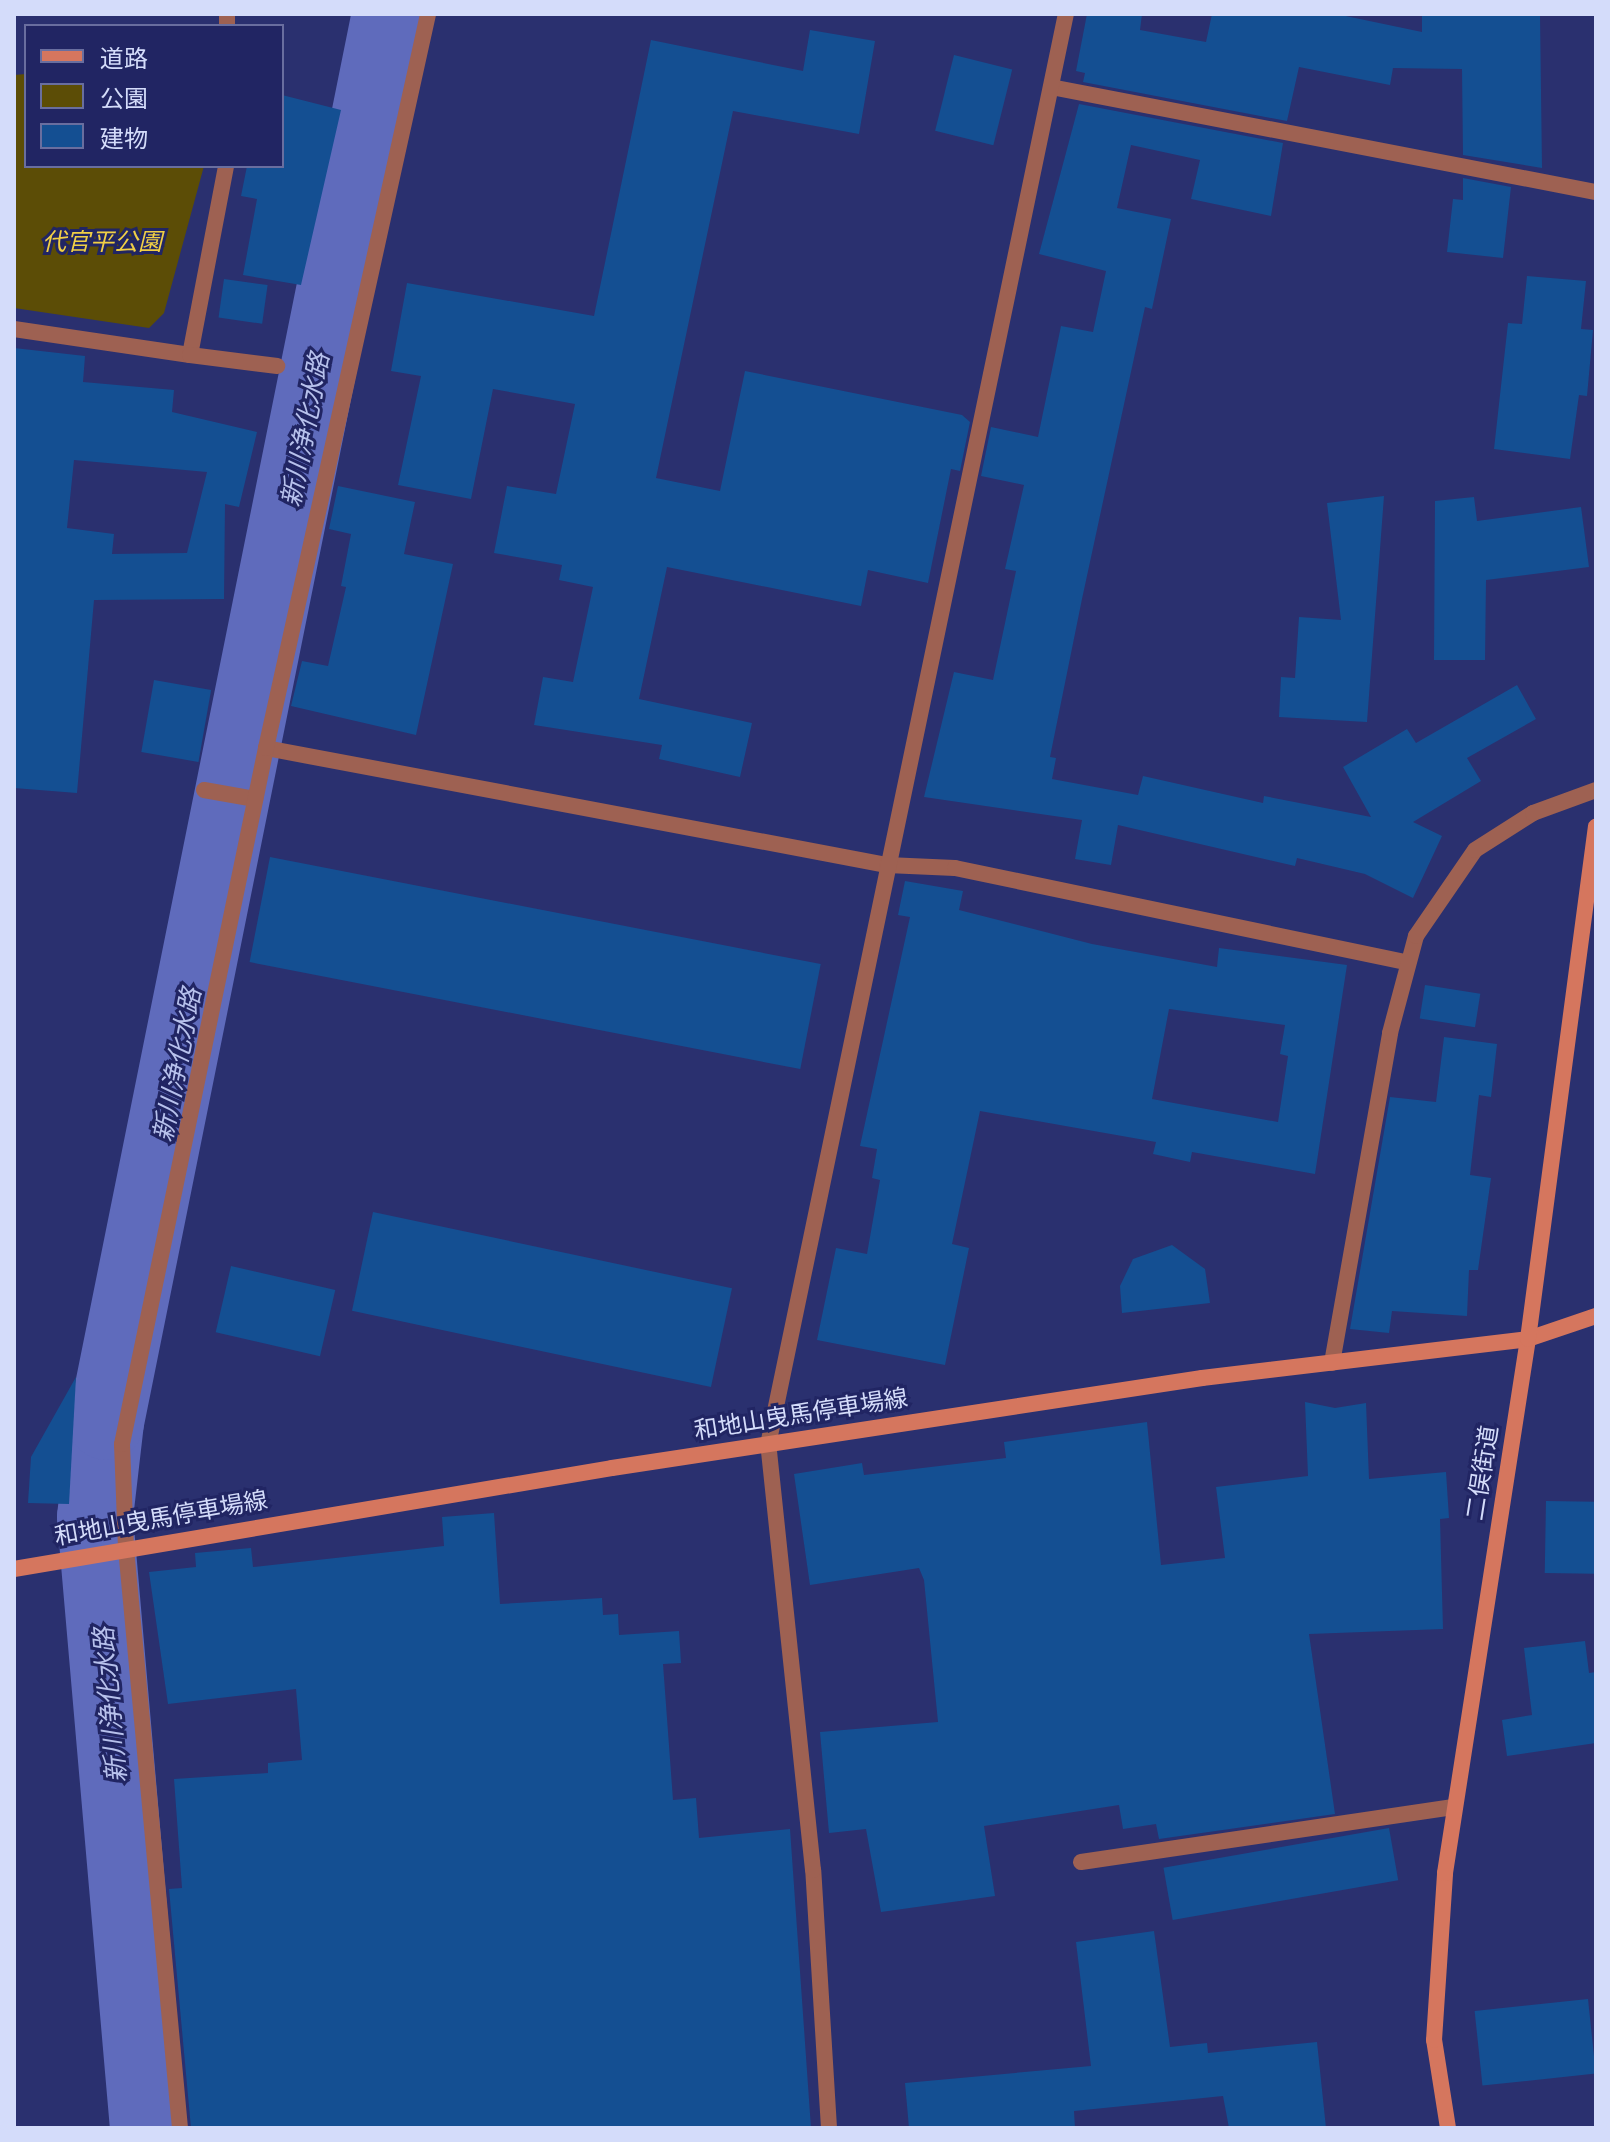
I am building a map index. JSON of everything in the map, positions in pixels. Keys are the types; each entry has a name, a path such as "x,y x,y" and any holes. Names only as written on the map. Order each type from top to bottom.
{"main road":[{"name":"二俣街道","path":"1448,2128 1434,2040 1455,1807 1528,1339 1596,826"},
{"name":"和地山曳馬停車場線","path":"14,1569 126,1548 768,1445 1332,1363 1528,1339 1596,1316"}],"street":[{"path":"180,2128 126,1548 122,1444 255,799 428,14"},
{"path":"829,2128 813,1870 768,1445 1066,14"},
{"path":"1051,87 1596,192"},
{"path":"190,355 226,168"},
{"path":"14,329 277,366"},
{"path":"266,748 887,865 955,868 1406,962"},
{"path":"204,790 255,799"},
{"path":"1332,1363 1406,962 1416,936 1475,850 1533,813 1596,790"},
{"path":"1081,1862 1455,1807"}],"green space":[{"name":"代官平公園","path":"24,74 24,168 203,168 164,313 149,328 14,308 14,75"}],"building":[{"path":"1087,14 1142,14 1140,30 1206,42 1212,14 1336,14 1422,32 1422,14 1540,14 1542,168 1463,155 1462,69 1393,68 1390,85 1299,67 1287,121 1083,82 1085,73 1076,71"},
{"path":"810,30 875,41 859,134 733,111 656,478 720,491 745,371 962,415 970,422 960,471 951,469 928,583 868,570 861,606 667,567 639,699 752,723 740,777 659,759 662,745 534,725 543,677 573,682 593,587 559,580 562,565 494,553 507,486 556,494 575,404 493,389 471,499 398,485 421,376 391,371 407,283 594,316 651,40 803,71"},
{"path":"954,55 1012,70 993,145 935,131"},
{"path":"284,96 341,110 301,285 243,275 257,199 241,196 247,168 284,168"},
{"path":"1079,104 1283,143 1271,216 1191,199 1200,160 1131,145 1117,208 1171,219 1152,309 1145,307 1082,599 1050,757 1056,758 1052,779 1138,795 1143,776 1263,803 1264,796 1371,817 1343,767 1407,729 1416,743 1517,685 1536,719 1467,758 1481,781 1413,822 1442,836 1413,898 1365,874 1297,858 1295,866 1118,825 1111,865 1075,859 1082,820 924,797 954,672 993,680 1016,571 1005,569 1024,485 981,476 991,427 1038,437 1061,326 1093,332 1106,271 1039,254"},
{"path":"1463,178 1511,187 1503,258 1447,252 1453,199 1463,200"},
{"path":"1527,276 1586,281 1581,329 1593,330 1587,396 1579,395 1570,459 1494,449 1508,323 1522,324"},
{"path":"224,279 268,285 262,324 219,318"},
{"path":"14,348 85,356 83,382 174,390 172,412 257,432 239,507 225,504 224,599 94,600 77,793 14,788","holes":["74,460 207,472 187,553 112,554 114,534 67,528"]},
{"path":"338,486 415,502 404,554 453,564 416,735 291,706 302,661 328,666 346,587 341,586 351,534 329,529"},
{"path":"1384,496 1367,722 1279,717 1281,677 1295,678 1299,617 1341,620 1327,503"},
{"path":"1474,497 1477,521 1581,507 1589,567 1486,580 1485,660 1434,660 1435,501"},
{"path":"154,680 211,690 198,762 141,752"},
{"path":"270,857 821,964 800,1069 250,962"},
{"path":"905,881 963,891 959,910 1092,944 1217,967 1219,948 1347,965 1315,1174 1192,1152 1190,1162 1153,1154 1156,1142 980,1111 952,1244 969,1248 945,1365 817,1340 836,1248 867,1254 880,1180 872,1178 877,1149 860,1146 910,917 898,915","holes":["1169,1009 1285,1025 1280,1054 1288,1056 1278,1122 1152,1099"]},
{"path":"1425,985 1480,994 1475,1027 1420,1019"},
{"path":"1444,1037 1497,1044 1491,1097 1479,1095 1470,1175 1491,1178 1478,1270 1469,1270 1467,1316 1392,1311 1389,1333 1350,1329 1390,1097 1436,1102"},
{"path":"373,1212 732,1288 711,1387 352,1311"},
{"path":"1172,1245 1205,1269 1210,1303 1122,1313 1120,1286 1133,1259"},
{"path":"231,1266 335,1290 320,1356 216,1332"},
{"path":"76,1377 69,1504 28,1503 31,1457"},
{"path":"1305,1402 1335,1408 1366,1403 1369,1479 1446,1472 1449,1518 1440,1519 1443,1629 1309,1634 1335,1814 1159,1839 1156,1824 1123,1829 1119,1805 984,1826 995,1896 881,1912 866,1829 829,1833 820,1732 938,1722 924,1580 919,1568 810,1585 794,1474 862,1463 864,1475 1006,1458 1004,1442 1147,1422 1161,1565 1225,1558 1216,1487 1308,1476"},
{"path":"1546,1501 1596,1502 1595,1574 1545,1573"},
{"path":"494,1513 500,1604 602,1598 603,1615 618,1614 619,1635 679,1631 681,1663 663,1664 673,1800 696,1798 699,1838 790,1829 811,2128 191,2128 169,1889 182,1888 174,1779 268,1773 268,1763 302,1760 296,1689 168,1704 149,1572 196,1567 195,1553 251,1548 253,1567 444,1546 442,1517"},
{"path":"1585,1641 1589,1673 1596,1672 1596,1743 1507,1756 1502,1720 1532,1715 1524,1648"},
{"path":"1389,1828 1398,1880 1173,1920 1163,1868"},
{"path":"1154,1931 1170,2047 1207,2043 1208,2053 1317,2042 1326,2128 1229,2128 1223,2096 1074,2111 1075,2128 909,2128 905,2083 1091,2066 1076,1942"},
{"path":"1588,1999 1596,2074 1482,2086 1475,2011"}],"waterway":[{"name":"新川浄化水路","path":"148,2128 95,1517 106,1422 390,14"}]}
